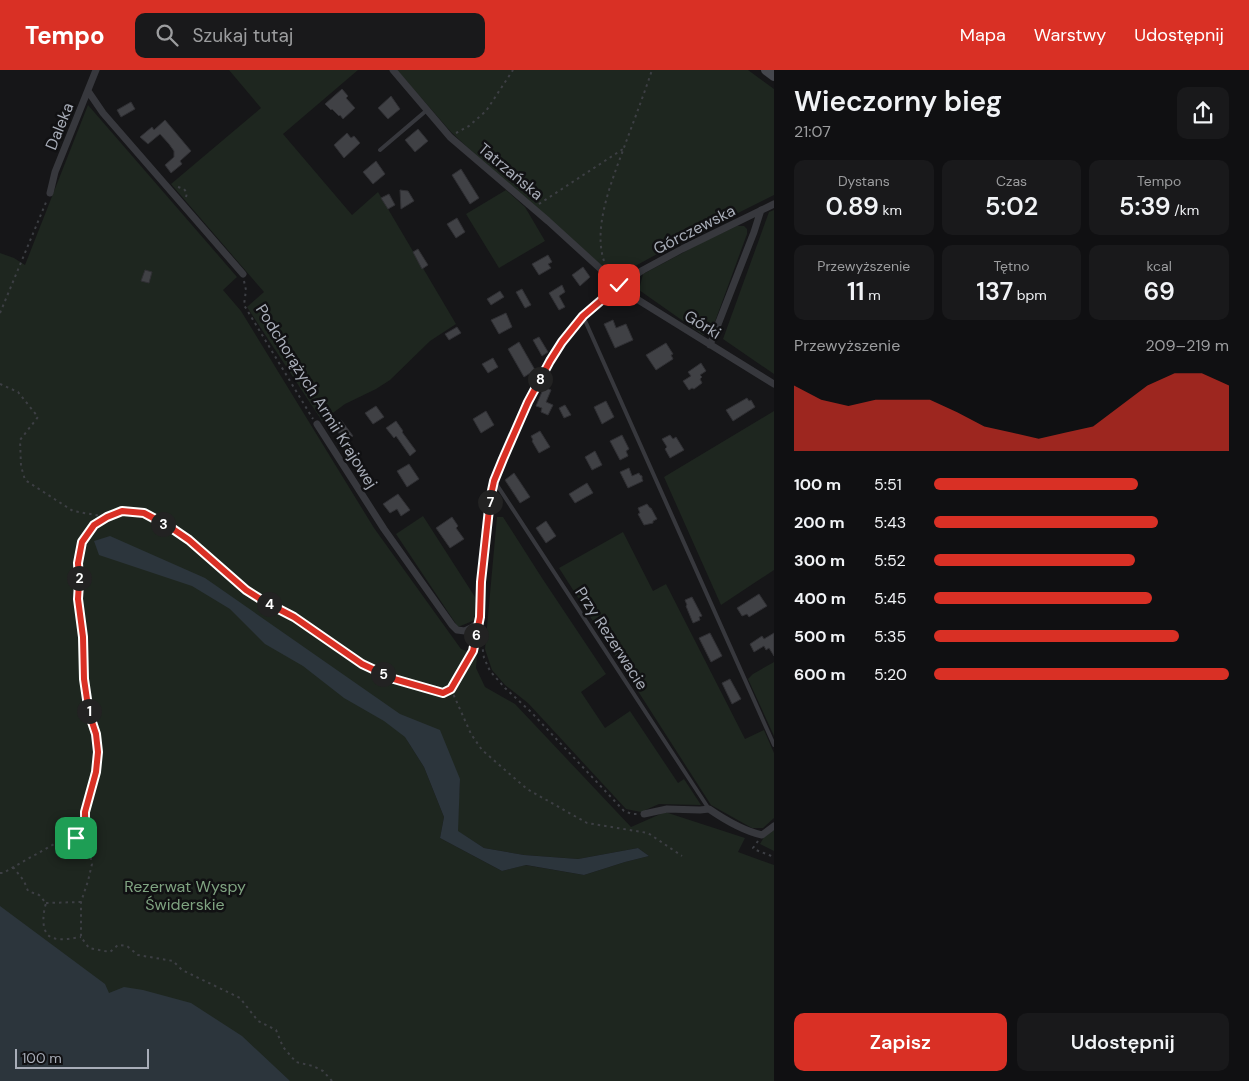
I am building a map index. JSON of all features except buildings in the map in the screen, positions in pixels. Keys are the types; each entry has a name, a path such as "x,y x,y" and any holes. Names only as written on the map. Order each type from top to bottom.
{"main road":[{"path":"766,70 774,76"}],"street":[{"name":"Daleka","path":"50,193 55,172 96,70"},
{"name":"Tatrzańska","path":"393,70 450,137 548,220 619,285"},
{"path":"88,91 103,112 242,274"},
{"name":"Górczewska","path":"478,623 490,500 494,481 528,402 562,342 583,316 619,285 682,249 774,204"},
{"path":"710,345 761,210"},
{"name":"Górki","path":"619,285 627,293 774,384"},
{"name":"Podchorążych Armii Krajowej","path":"317,424 384,529 452,625 457,630 465,631 478,623"},
{"path":"644,814 667,809 709,809 751,832 762,835 774,826"}],"lane":[{"path":"380,150 427,110"},
{"path":"583,316 774,745"},
{"name":"Przy Rezerwacie","path":"494,481 709,809"}],"path":[{"path":"450,137 469,126 486,111 513,70"},
{"path":"608,275 602,256 602,214 652,70"},
{"path":"533,208 624,149"},
{"path":"0,313 50,193"},
{"name":"Podchorążych Armii Krajowej","path":"242,274 246,290 244,305 317,424"},
{"path":"0,384 18,392 38,417 20,440 21,466 25,480 73,512 107,517"},
{"path":"332,1081 323,1071 313,1066 296,1062 283,1047 276,1030 258,1021 240,998 182,970 173,960 138,954 126,946 118,945 110,952 89,948 81,937 81,902 92,864 85,831 85,812 96,772 98,752 84,679 83,637 78,599 78,563 82,542 94,525 107,517 122,511 144,513 189,540 246,590 294,617 362,664 394,679 443,693 451,689 473,651 478,623"},
{"path":"478,623 484,658 490,671 624,812 644,814"},
{"path":"451,689 471,734 482,750 527,789 587,823 648,833 682,856"},
{"path":"0,873 63,838 76,838 85,831"},
{"path":"762,835 753,848 774,857"},
{"path":"13,867 24,881 28,891 39,895 46,902 81,902"},
{"path":"46,902 43,910 43,924 48,936 54,939 81,937"}],"green space":[{"path":"229,70 358,70 283,134 352,215 378,192 456,324 430,341 390,380 345,404 322,421 247,307 264,292 171,184 261,108"},
{"path":"397,70 748,70 774,89 774,195 615,277 451,132"},
{"name":"Rezerwat Wyspy Świderskie","path":"88,105 237,277 223,290 241,311 374,528 461,649 477,655 476,668 485,687 515,704 631,827 665,812 745,838 738,852 774,865 774,1081 0,1081 0,253 14,258 25,265","holes":["407,740 460,779 457,831 484,848 524,855 578,859 638,848 649,856 584,875 525,865 502,871 440,838 444,817 424,767"]},
{"path":"506,190 525,207 545,241 499,268 466,214"},
{"path":"774,210 774,374 723,339 769,212"},
{"path":"737,226 744,226 747,229 747,234 713,327 703,335 639,290 643,274"},
{"path":"774,411 774,570 721,605 664,477"},
{"path":"423,516 475,597 475,620 458,627 396,534"},
{"path":"497,517 503,517 606,674 581,692 605,728 630,711 678,783 684,779 701,805 659,804 641,812 626,809 528,703 505,685 492,670 485,649"},
{"path":"623,532 653,591 666,584 745,739 764,730 774,753 774,818 763,828 752,828 711,805 559,568"},
{"path":"774,662 774,736 748,679"},
{"path":"774,830 774,851 760,844 764,837"}],"shaded area":[{"path":"110,536 205,578 400,714 440,730 460,779 458,831 484,848 524,855 578,859 638,848 649,856 584,875 526,865 502,871 440,838 444,817 424,767 405,737 384,721 344,698 303,666 265,644 230,609 192,586 99,555 94,541"},
{"path":"0,906 105,984 109,993 124,987 191,1003 242,1036 290,1081 0,1081"}],"route":[{"path":"76,838 85,831 85,812 96,772 98,752 84,679 83,637 78,599 78,563 82,542 94,525 122,511 144,513 189,540 246,590 294,617 362,664 394,679 443,693 451,689 473,651 480,617 481,582 491,492 503,459 528,402 569,331 583,316 619,285"}]}
